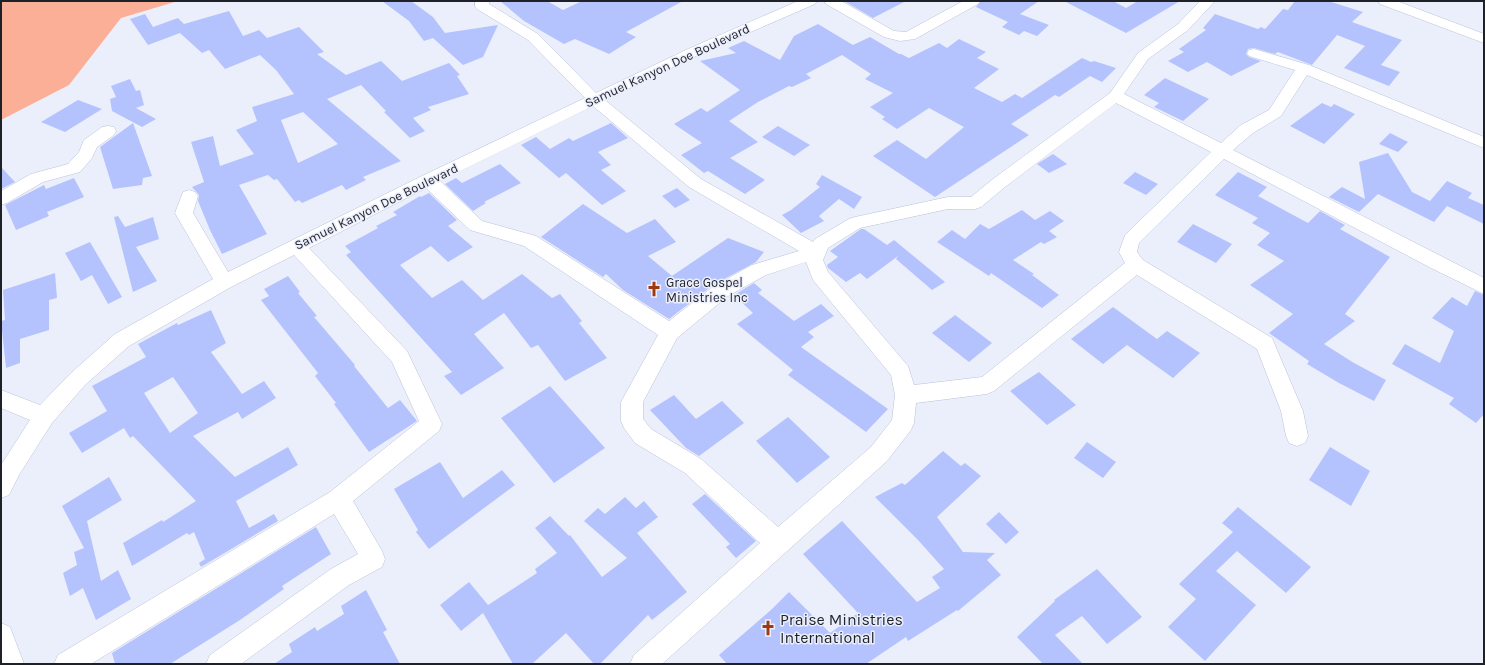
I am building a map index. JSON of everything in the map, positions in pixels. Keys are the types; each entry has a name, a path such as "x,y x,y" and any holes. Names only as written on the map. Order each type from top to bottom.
{"street":[{"path":"482,1 482,6 533,36 594,99 695,183 816,252"},
{"name":"Samuel Kanyon Doe Boulevard","path":"1,488 11,468 44,416 78,379 122,340 224,282 428,180 693,52 810,1"},
{"path":"831,1 889,34 900,37 910,36 973,1"},
{"path":"643,664 879,454 903,423 906,395 901,372 820,275 814,260 816,252 821,244 855,223 948,203 976,202 1115,96 1143,56 1183,27 1205,6 1208,1"},
{"path":"1385,1 1484,39"},
{"path":"1254,53 1304,68 1484,143"},
{"path":"1297,436 1292,411 1265,344 1136,265 1128,252 1131,240 1223,150 1247,129 1275,113 1304,68"},
{"path":"1115,96 1223,150 1379,234 1484,287"},
{"path":"1,199 37,178 74,168 86,154 90,144 108,131"},
{"path":"428,180 476,226 530,241 670,332"},
{"path":"189,196 184,213 224,282"},
{"path":"67,664 338,499 431,424 400,357 296,246"},
{"path":"778,543 693,466 643,436 632,421 632,402 670,332 721,292 759,270 816,252"},
{"path":"906,395 987,385 1136,265"},
{"path":"1,399 44,416"},
{"path":"219,664 340,577 373,559 338,499"},
{"path":"1,636 11,664"}],"shaded area":[{"path":"1,1 178,1 121,18 69,85 1,120"}],"building":[{"path":"382,1 411,1 433,17 445,33 498,25 483,57 463,65 433,38 424,41 409,21"},
{"path":"500,1 547,1 563,10 582,1 683,1 626,32 636,37 609,54 575,39 564,44 524,21"},
{"path":"844,1 906,1 873,18"},
{"path":"981,1 1039,1 1020,14 1049,25 1037,36 1024,31 1019,35 1002,27 1008,22 976,7"},
{"path":"1064,1 1113,1 1126,8 1138,1 1180,1 1126,33"},
{"path":"1295,1 1328,1 1363,12 1352,22 1402,40 1381,65 1400,72 1389,86 1344,68 1365,46 1337,35 1312,65 1278,52 1275,54 1254,48 1248,49 1246,54 1249,57 1261,61 1231,76 1207,62 1188,72 1168,61 1184,52 1179,49 1206,30 1203,28 1215,14 1258,29 1261,27 1265,29 1283,9 1288,10"},
{"path":"229,11 243,36 259,30 267,38 299,27 324,52 317,54 346,75 381,61 402,81 449,63 460,75 457,76 469,94 428,107 431,110 413,118 425,131 410,138 384,112 386,111 361,85 327,99 401,161 363,177 366,180 346,190 342,185 302,203 299,200 295,202 277,179 274,180 268,175 239,185 267,234 222,254 198,201 199,195 192,187 204,182 191,142 213,136 220,166 254,154 236,130 257,121 252,107 294,94 276,70 260,55 225,69 209,50 202,53 180,33 148,45 130,19 145,14 153,27 178,18 184,24","holes":["303,112 338,144 298,163 281,120"]},
{"path":"818,24 853,45 870,37 899,54 909,58 939,43 947,48 959,39 986,52 977,58 999,69 974,88 1002,102 1015,94 1022,98 1082,58 1091,62 1094,61 1116,68 1102,82 1090,76 1059,97 1055,95 1011,124 1029,135 935,197 873,156 897,140 926,159 964,127 929,108 897,129 882,119 885,117 870,107 893,93 865,79 871,74 842,55 806,74 811,78 792,87 789,86 758,102 729,121 758,142 730,158 765,180 745,194 708,171 704,173 681,155 702,143 674,124 701,108 707,112 740,90 700,61 736,53 728,48 744,41 780,60 794,36"},
{"path":"1165,78 1209,99 1183,121 1154,107 1159,103 1144,95"},
{"path":"130,79 136,91 140,90 144,105 136,108 156,119 142,127 112,111 110,99 116,97 111,86"},
{"path":"78,100 102,109 65,132 41,122"},
{"path":"1322,103 1331,107 1334,104 1355,114 1324,144 1290,126"},
{"path":"133,123 152,176 143,178 142,185 113,189 100,147"},
{"path":"611,123 628,138 598,152 611,165 601,170 626,191 602,205 566,173 559,178 521,145 536,137 550,149 569,138 573,141"},
{"path":"778,126 810,145 794,156 762,137"},
{"path":"1390,133 1408,142 1398,152 1379,144"},
{"path":"1388,153 1412,192 1430,201 1447,181 1472,193 1468,198 1484,205 1484,224 1447,206 1434,222 1378,194 1359,212 1329,197 1342,187 1365,199 1359,162"},
{"path":"1053,154 1067,164 1049,173 1037,164"},
{"path":"500,164 521,183 484,202 486,203 473,211 445,184 456,178 462,183"},
{"path":"1,167 15,182 1,189"},
{"path":"1135,172 1158,184 1146,195 1123,183"},
{"path":"1238,172 1267,187 1258,196 1308,223 1320,211 1345,225 1340,229 1390,257 1345,314 1355,321 1324,344 1354,363 1386,380 1374,401 1307,364 1309,361 1269,333 1293,314 1250,285 1284,261 1257,245 1270,233 1252,223 1258,218 1215,195"},
{"path":"822,175 862,197 854,209 839,199 819,216 824,221 801,233 782,215 791,210 820,187 816,184"},
{"path":"74,178 84,197 47,212 49,216 16,230 5,205 44,185 46,189"},
{"path":"677,188 690,200 675,208 662,196"},
{"path":"429,193 457,220 448,226 473,247 448,262 431,246 400,265 432,298 462,280 483,300 522,274 552,298 560,294 582,321 579,323 607,358 565,381 538,345 531,348 504,313 474,334 504,368 461,395 444,376 452,372 346,255 351,252 345,246 378,228 376,226 397,215 393,212 420,196 421,197"},
{"path":"583,204 627,233 655,219 676,242 648,256 672,276 728,238 764,252 756,262 713,285 669,319 623,290 606,274 603,277 541,237"},
{"path":"1022,210 1035,220 1050,211 1064,221 1049,231 1057,237 1044,244 1041,242 1013,260 1034,274 1032,275 1059,295 1042,308 991,273 989,276 937,242 952,230 965,239 980,224 989,229"},
{"path":"118,216 125,227 153,217 159,239 136,247 157,281 133,292 114,217"},
{"path":"1193,224 1232,244 1216,263 1177,242"},
{"path":"861,229 864,229 887,245 894,240 945,282 932,290 896,259 898,256 867,279 860,273 846,282 828,268 827,265 838,257 830,251"},
{"path":"90,242 122,297 108,304 92,275 81,281 65,253"},
{"path":"55,273 57,298 49,300 49,330 20,339 20,363 6,368 1,321 5,320 3,290"},
{"path":"288,276 300,292 298,293 317,316 314,317 355,365 354,366 388,408 400,400 417,421 369,452 334,404 336,403 315,376 318,373 261,300 269,296 264,289"},
{"path":"754,283 762,290 758,293 794,321 821,304 834,316 808,332 814,337 801,347 888,409 866,432 788,375 793,370 737,324 753,313 734,295"},
{"path":"1475,291 1484,295 1484,414 1476,423 1449,404 1454,398 1392,364 1405,344 1440,363 1454,331 1432,318 1452,297 1467,306"},
{"path":"1113,307 1157,339 1167,331 1200,353 1173,378 1127,345 1103,364 1071,339"},
{"path":"211,310 226,343 211,352 242,394 264,381 276,398 242,419 238,412 193,436 235,477 288,447 298,465 236,501 249,528 274,514 278,521 201,567 199,563 205,559 194,532 189,535 187,533 132,566 123,543 162,520 163,522 196,501 133,436 130,438 124,428 82,453 69,433 107,411 92,386 146,357 138,344 177,323 178,325","holes":["173,377 198,413 170,433 144,393"]},
{"path":"955,315 992,343 969,362 932,333"},
{"path":"1039,372 1076,405 1047,425 1010,391"},
{"path":"550,386 605,448 554,483 501,418"},
{"path":"674,395 696,419 722,401 744,423 699,456 686,448 650,410"},
{"path":"788,417 830,457 797,483 756,441"},
{"path":"1087,442 1116,462 1103,478 1074,458"},
{"path":"1330,447 1370,471 1351,506 1309,480"},
{"path":"943,451 961,466 965,463 981,476 937,517 963,552 995,553 987,560 1001,575 958,611 957,610 908,641 906,637 866,664 727,664 719,655 772,609 789,592 830,633 858,613 803,554 842,521 917,602 940,588 932,577 944,569 918,540 875,497 902,483 905,485"},
{"path":"440,462 463,498 502,470 515,485 429,549 416,532 418,530 394,489"},
{"path":"109,477 122,500 87,521 101,581 118,570 131,599 96,620 83,588 70,596 63,573 77,565 74,552 84,548 62,506"},
{"path":"705,494 756,541 736,558 726,547 730,544 692,504"},
{"path":"625,497 636,508 644,501 658,517 637,533 687,592 652,620 648,615 600,664 594,664 566,633 532,664 513,664 483,613 461,631 440,605 469,582 488,605 537,573 535,569 557,553 535,528 550,516 569,536 570,535 602,577 627,558 584,521 598,508 605,514"},
{"path":"1238,507 1311,567 1286,593 1237,551 1216,571 1256,605 1205,661 1168,627 1196,599 1179,584 1233,532 1222,523"},
{"path":"999,512 1019,532 1006,544 986,524"},
{"path":"316,527 331,554 282,586 284,589 240,620 170,664 115,664 112,653"},
{"path":"1097,569 1142,617 1107,644 1082,616 1055,635 1083,664 1043,664 1017,637 1055,601 1054,600"},
{"path":"366,590 387,630 383,632 400,664 274,664 292,652 289,644 315,627 317,631 344,614 341,606"}],"place":[{"name":"Grace Gospel Ministries Inc","path":"654,289"},
{"name":"Praise Ministries International","path":"768,628"}]}
